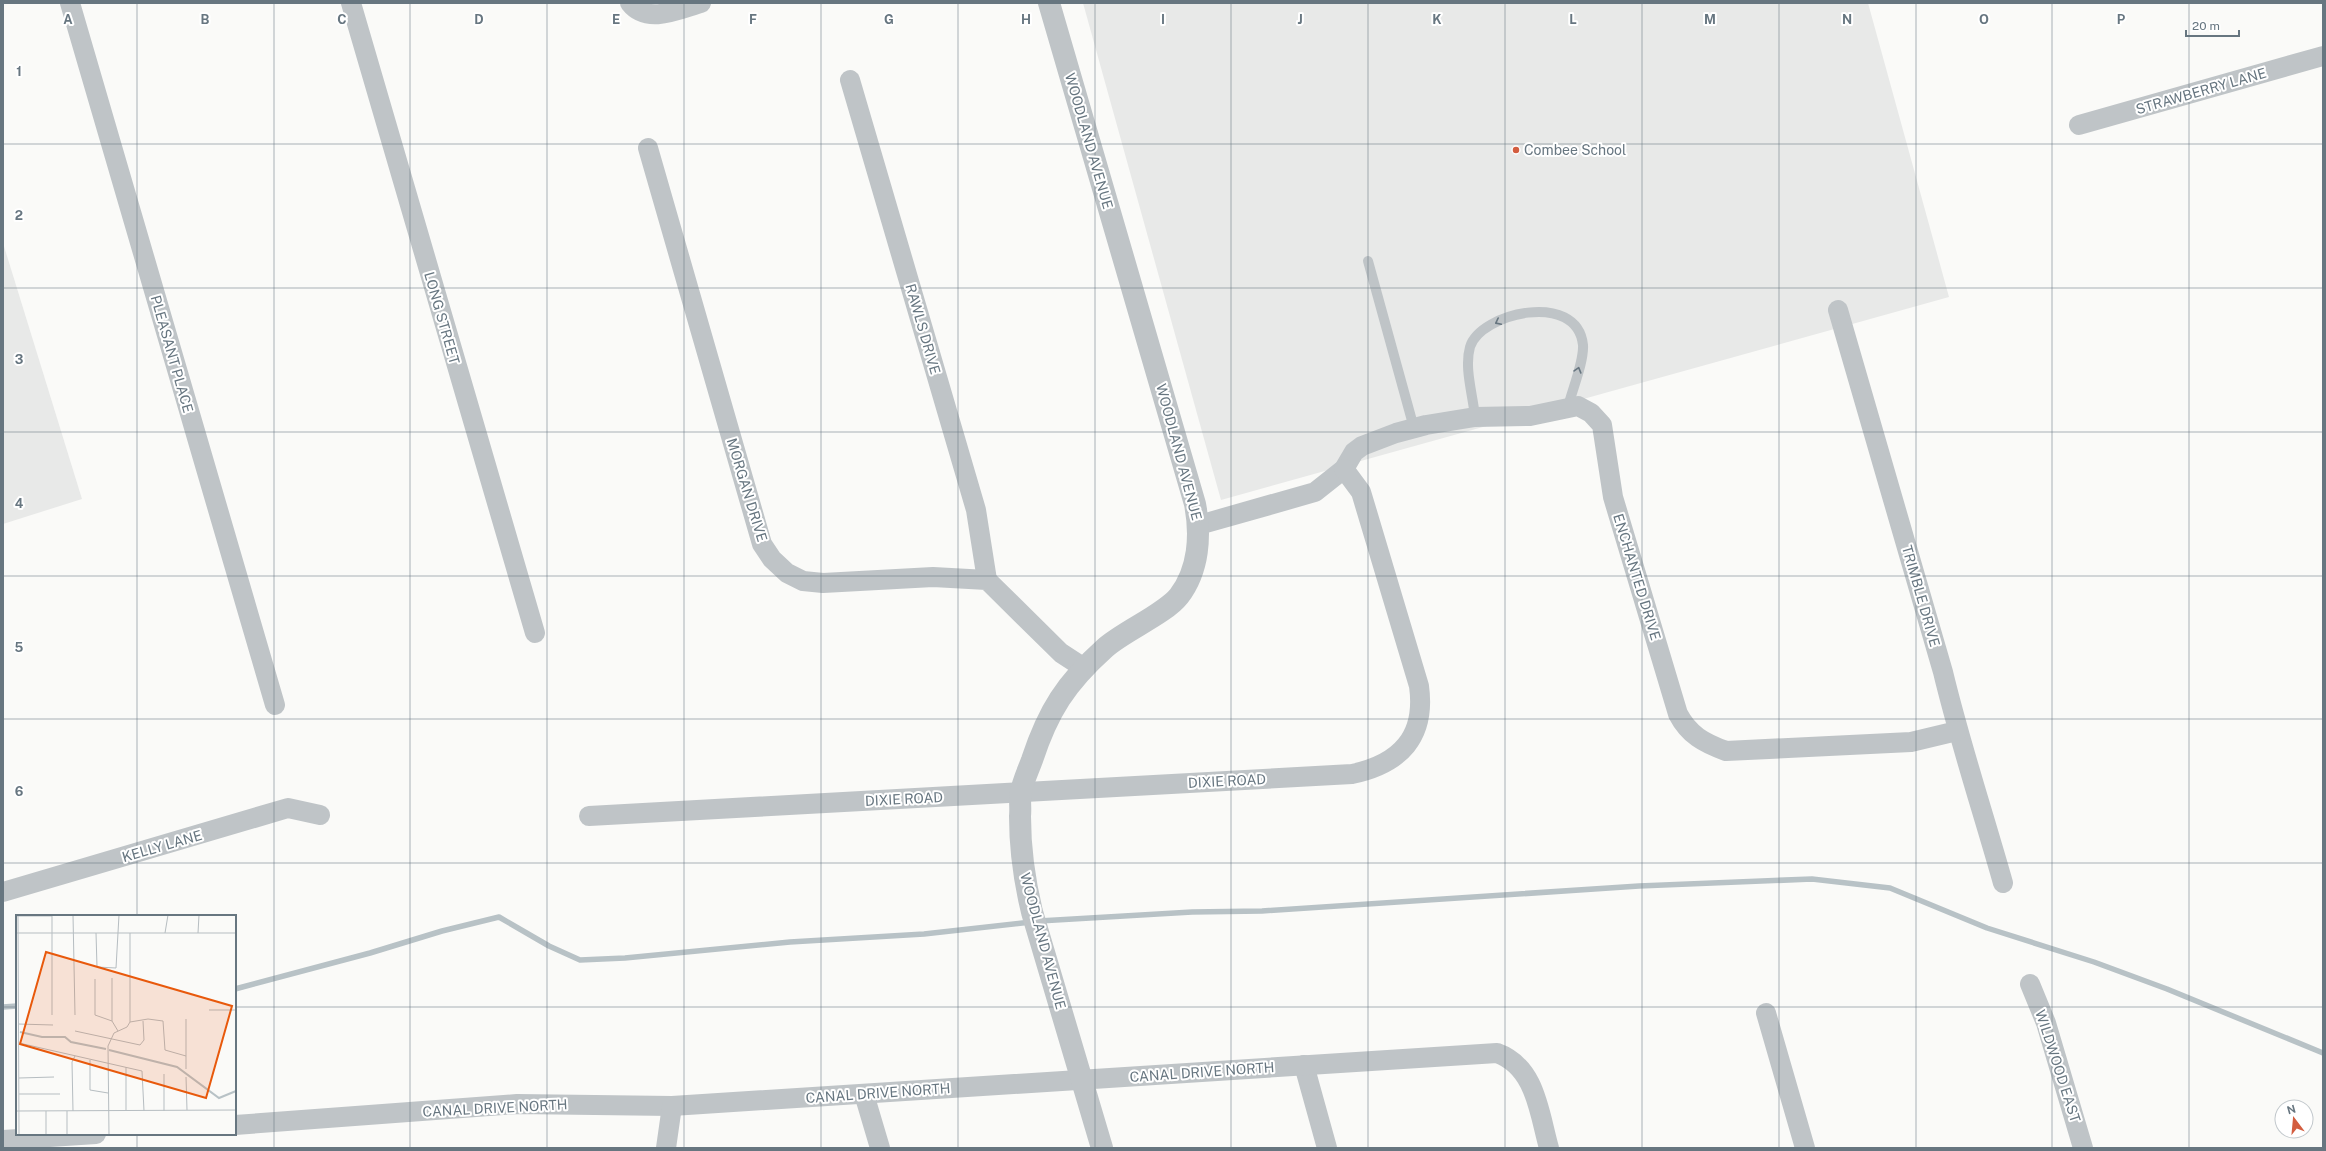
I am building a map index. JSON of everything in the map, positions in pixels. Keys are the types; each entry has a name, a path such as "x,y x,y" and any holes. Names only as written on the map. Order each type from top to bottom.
{"street":[{"name":"PLEASANT PLACE","path":"70,3 275,705"},
{"name":"LONG STREET","path":"351,3 535,633"},
{"path":"630,3 644,13 660,15 701,3"},
{"name":"WOODLAND AVENUE","path":"1049,3 1195,504 1199,525 1198,549 1193,567 1187,584 1178,598 1106,647 1084,668 1059,697 1049,715 1021,793 1020,849 1024,879 1034,921 1102,1148"},
{"name":"STRAWBERRY LANE","path":"2079,125 2323,56"},
{"name":"RAWLS DRIVE","path":"850,80 976,510 987,580"},
{"name":"MORGAN DRIVE","path":"648,148 762,544 772,559 787,574 803,581 823,584 933,577 987,580"},
{"name":"TRIMBLE DRIVE","path":"1838,310 1943,672 1957,731 1970,768 2003,883"},
{"name":"ENCHANTED DRIVE","path":"1344,469 1354,452 1362,446 1414,428 1475,417 1530,416 1578,406 1590,413 1602,425 1613,497 1678,714 1685,727 1699,739 1726,751 1911,742 1957,731"},
{"path":"1199,525 1315,492 1344,469"},
{"name":"DIXIE ROAD","path":"589,816 1352,774 1377,768 1388,763 1401,752 1418,722 1421,700 1419,686 1360,492 1344,469"},
{"path":"987,580 1061,653 1084,668"},
{"name":"KELLY LANE","path":"3,892 288,808 320,815"},
{"name":"WILDWOOD EAST","path":"2030,984 2046,1023 2083,1148"},
{"path":"1766,1013 1805,1148"},
{"name":"CANAL DRIVE NORTH","path":"236,1125 517,1104 672,1106 1497,1053 1509,1057 1518,1065 1530,1081 1550,1148"},
{"path":"1304,1065 1327,1148"},
{"path":"864,1094 880,1148"},
{"path":"666,1148 672,1106"},
{"path":"3,1140 80,1135"}],"lane":[{"path":"1368,261 1414,428"},
{"path":"1475,417 1468,362 1470,346 1477,334 1522,312 1559,315 1575,323 1580,332 1583,346 1581,360 1568,407"}],"shaded area":[{"name":"Combee School","path":"1083,3 1868,3 1949,297 1221,500"},
{"path":"3,243 82,499 3,524"}],"waterway":[{"path":"1039,921 1192,912 1262,911 1639,886 1812,879 1890,888 1987,928 2094,962 2167,989 2323,1053"},
{"path":"236,989 370,953 442,931 499,917 549,946 580,960 625,958 790,942 924,934 1031,922"},
{"path":"3,1007 16,1006"}],"place":[{"name":"Combee School","path":"1516,150"}]}
